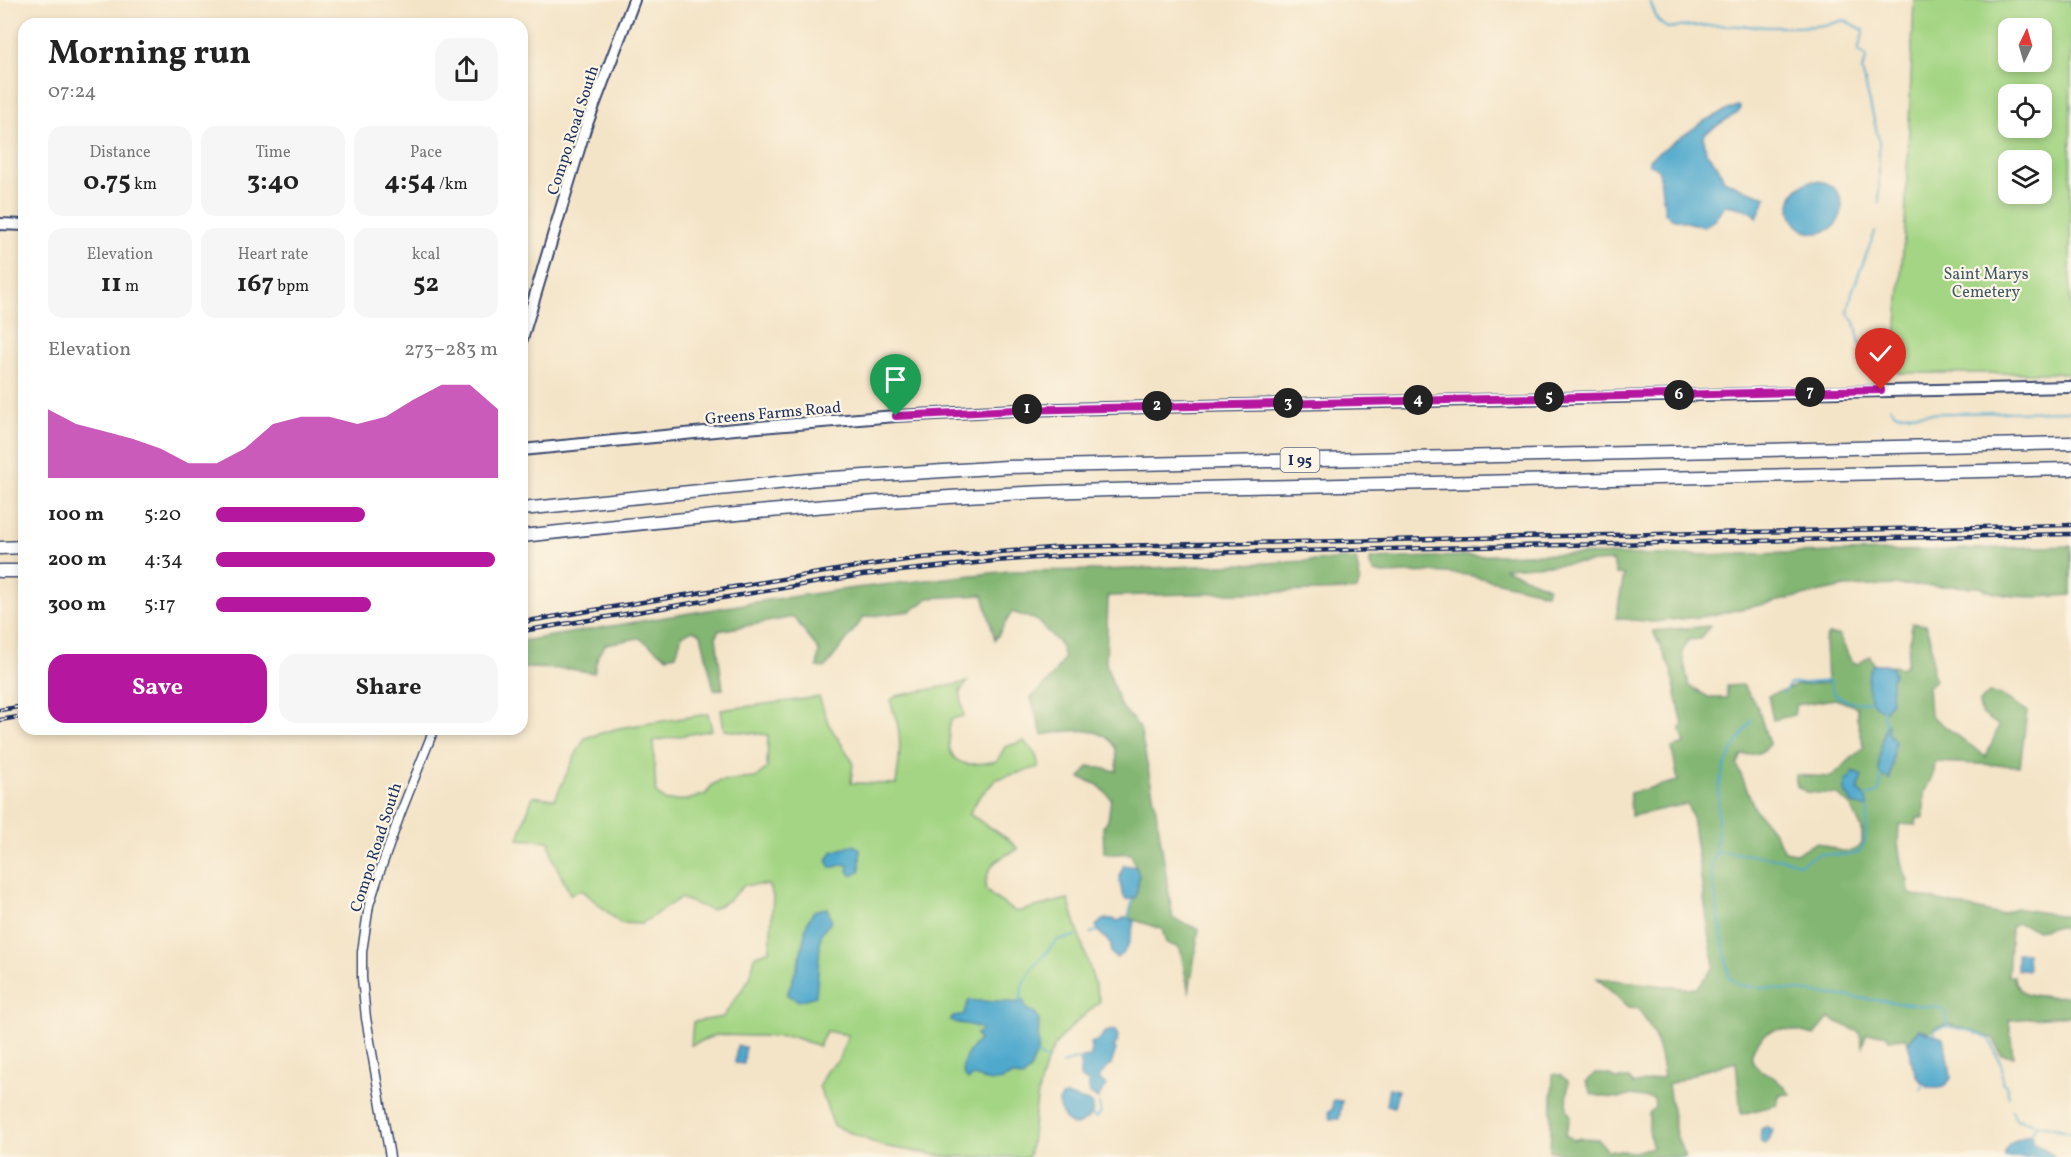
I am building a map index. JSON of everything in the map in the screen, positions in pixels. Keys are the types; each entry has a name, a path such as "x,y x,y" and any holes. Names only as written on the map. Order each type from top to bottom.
{"highway":[{"name":"I 95","path":"528,509 817,480 1007,467 2071,443"},
{"name":"I 95","path":"528,535 834,504 1045,492 2071,469"},
{"path":"0,548 18,547"},
{"path":"0,571 18,571"}],"main road":[{"name":"Compo Road South","path":"528,319 576,155 634,0"},
{"path":"0,224 18,225"},
{"name":"Greens Farms Road","path":"528,449 735,429 896,416 1016,410 2071,387"}],"street":[{"name":"Compo Road South","path":"390,1157 366,1018 362,952 369,905 378,874 432,735"}],"green space":[{"name":"Saint Marys Cemetery","path":"1914,0 2071,0 2070,373 1898,373 1894,362 1905,225"},
{"path":"2071,546 2071,595 2012,596 1980,587 1899,585 1845,587 1708,616 1653,622 1616,618 1624,575 1616,574 1613,561 1503,568 1548,587 1546,593 1468,575 1434,572 1383,574 1374,572 1370,565 1370,559 1530,554 1691,555"},
{"path":"1356,559 1360,580 1357,590 1108,596 1106,664 1120,705 1140,728 1155,804 1173,919 1199,929 1189,993 1180,948 1166,943 1162,929 1128,918 1133,899 1136,897 1139,876 1131,854 1104,853 1103,827 1108,820 1111,798 1098,785 1080,778 1089,766 1117,771 1115,747 1101,734 1082,730 1042,735 1031,698 1052,677 1064,658 1060,644 1036,620 1012,612 995,640 983,595 929,598 911,611 864,617 825,668 817,667 819,651 794,617 718,631 716,637 723,689 714,690 701,634 693,630 682,635 676,655 667,657 639,638 606,644 598,655 594,673 570,669 528,668 528,640 768,600 855,588 1009,571 1105,570"},
{"path":"1912,623 1926,625 1931,639 1935,680 1928,687 1930,715 1986,757 1999,726 1981,713 1979,703 1989,693 2001,695 2027,711 2020,766 1935,762 1934,772 1924,793 1924,818 1917,818 1916,825 1899,824 1898,843 1909,894 2001,915 2015,908 2071,915 2071,928 2055,927 2038,930 2017,923 2011,927 2008,976 2014,976 2016,984 2028,994 2045,997 2071,996 2071,1015 2009,1020 2013,1056 2001,1054 1993,1038 1949,1024 1935,1028 1928,1033 1925,1030 1914,1034 1908,1043 1907,1038 1889,1039 1886,1034 1866,1034 1863,1046 1859,1032 1829,1018 1815,1035 1782,1029 1774,1030 1761,1038 1752,1052 1752,1057 1760,1070 1771,1075 1790,1094 1779,1095 1777,1105 1741,1114 1736,1062 1698,1072 1668,1085 1676,1135 1685,1157 1582,1157 1550,1151 1553,1074 1560,1075 1568,1081 1567,1110 1571,1116 1565,1135 1574,1140 1598,1139 1607,1150 1635,1152 1652,1147 1649,1113 1655,1107 1654,1099 1632,1095 1621,1098 1592,1094 1586,1082 1595,1073 1610,1075 1615,1079 1629,1079 1633,1085 1664,1077 1656,1040 1638,1008 1628,1007 1597,978 1697,988 1714,967 1692,817 1687,804 1631,816 1630,793 1678,781 1672,748 1685,744 1680,728 1683,726 1671,670 1653,631 1710,626 1701,639 1688,640 1682,653 1689,686 1710,698 1727,698 1727,686 1743,685 1758,708 1769,744 1757,753 1742,755 1737,765 1755,809 1773,831 1785,851 1796,853 1817,842 1846,852 1862,844 1862,829 1851,807 1837,794 1806,792 1797,786 1795,775 1831,777 1864,747 1857,718 1857,707 1835,699 1796,705 1794,715 1773,720 1768,696 1798,685 1827,683 1825,641 1828,635 1839,635 1851,661 1858,664 1870,656 1874,664 1901,668 1907,664"},
{"path":"968,682 960,691 964,716 951,719 949,725 949,744 955,758 967,764 997,761 1005,747 1024,741 1036,755 1039,767 997,779 979,797 969,814 1008,839 1018,849 994,863 988,872 985,888 993,897 1016,912 1068,899 1100,1001 1063,1035 1045,1065 1029,1157 949,1157 882,1146 834,1126 819,1086 827,1069 838,1061 848,1035 826,1031 819,1046 793,1037 716,1035 691,1045 693,1022 723,1017 750,978 755,956 770,950 773,896 768,885 745,885 729,900 711,910 680,898 641,924 620,923 582,890 570,894 553,859 549,841 518,839 533,796 555,799 585,738 619,728 708,714 712,730 653,741 656,793 666,801 688,800 706,794 712,785 719,781 755,778 767,768 768,735 724,730 721,710 819,697 829,725 853,762 851,783 896,784 899,737 891,700 896,696"}],"water":[{"path":"1737,106 1740,107 1739,112 1705,133 1706,152 1716,164 1724,180 1766,197 1757,218 1747,210 1725,205 1714,220 1704,227 1672,218 1665,213 1659,171 1649,164 1649,159 1706,120"},
{"path":"1811,181 1821,181 1835,188 1842,207 1835,226 1821,233 1811,233 1801,229 1794,222 1790,212 1790,202 1794,192 1801,185"},
{"path":"1874,664 1885,664 1892,667 1894,676 1891,702 1885,710 1874,704 1869,691 1869,675"},
{"path":"1888,724 1888,733 1895,743 1890,779 1880,775 1879,770 1882,743"},
{"path":"1853,772 1862,776 1858,790 1865,797 1868,808 1853,804 1845,792 1845,781 1850,779"},
{"path":"854,845 860,849 860,871 851,875 848,871 849,866 844,864 831,868 827,860 832,852"},
{"path":"1124,865 1136,867 1139,876 1136,897 1127,900 1122,893 1120,883"},
{"path":"827,908 832,921 821,933 816,996 799,1001 787,995 799,960 806,925 814,911"},
{"path":"1126,917 1134,921 1131,937 1127,947 1116,958 1111,953 1111,944 1096,926 1106,919 1118,921"},
{"path":"2017,953 2027,953 2028,970 2017,970"},
{"path":"969,1000 1014,1003 1023,1000 1027,1009 1036,1015 1039,1021 1038,1049 1030,1070 1023,1078 1012,1075 994,1081 974,1076 968,1080 964,1075 965,1059 979,1040 976,1034 982,1030 950,1021 953,1017 963,1015"},
{"path":"1919,1029 1943,1038 1951,1079 1943,1087 1927,1087 1919,1079 1914,1069 1908,1043"},
{"path":"1115,1030 1118,1036 1114,1046 1116,1049 1111,1065 1100,1075 1100,1080 1106,1085 1098,1099 1090,1094 1088,1082 1080,1077 1081,1058 1091,1057 1091,1043 1099,1040 1105,1032"},
{"path":"737,1046 745,1047 744,1064 735,1063"},
{"path":"1389,1088 1398,1090 1394,1107 1386,1105"},
{"path":"1066,1095 1091,1103 1092,1115 1079,1124 1074,1125 1066,1121 1059,1101"},
{"path":"1333,1100 1342,1101 1339,1119 1330,1119 1328,1112 1332,1110"},
{"path":"1767,1126 1773,1130 1768,1142 1764,1144 1760,1141 1761,1129"},
{"path":"2028,1135 2033,1136 2032,1142 2050,1152 2054,1157 2005,1157 2009,1145"}],"waterway":[{"path":"1649,0 1658,21 1667,28 1810,26 1844,20 1864,30 1858,51 1867,56 1862,70 1879,141 1879,203"},
{"path":"1866,370 1855,322 1848,313 1852,292 1875,232"},
{"path":"1890,407 1896,414 2071,411"},
{"path":"1783,693 1790,684 1830,681 1833,693 1842,699 1855,702 1871,701"},
{"path":"1882,710 1886,725"},
{"path":"1715,853 1722,774 1733,750 1752,720"},
{"path":"1865,797 1879,791 1882,776"},
{"path":"1868,808 1864,845 1859,852 1850,855 1818,854 1800,864 1759,856 1715,853 1711,870 1729,977 1741,986 1941,1008 1945,1013 1947,1026 1971,1031 1990,1039 2002,1067 2002,1082 2006,1085 2009,1096"},
{"path":"1128,918 1133,899"},
{"path":"1090,933 1098,931"},
{"path":"1021,1001 1022,986 1031,970 1057,940 1076,936"},
{"path":"1934,1033 1936,1029 1947,1026"},
{"path":"1035,1053 1047,1060"},
{"path":"1062,1064 1075,1059 1081,1060"},
{"path":"1921,1090 1924,1085"},
{"path":"1092,1115 1096,1118 1101,1113 1099,1104"},
{"path":"2012,1110 2016,1119 2071,1132"},
{"path":"2030,1135 2036,1126"}],"railway":[{"path":"528,621 861,566 921,558 1064,547 2071,525"},
{"path":"528,630 862,575 1064,556 2071,534"},
{"path":"0,710 18,707"},
{"path":"0,720 18,717"}],"route":[{"path":"896,416 1154,406 1881,390"}]}
